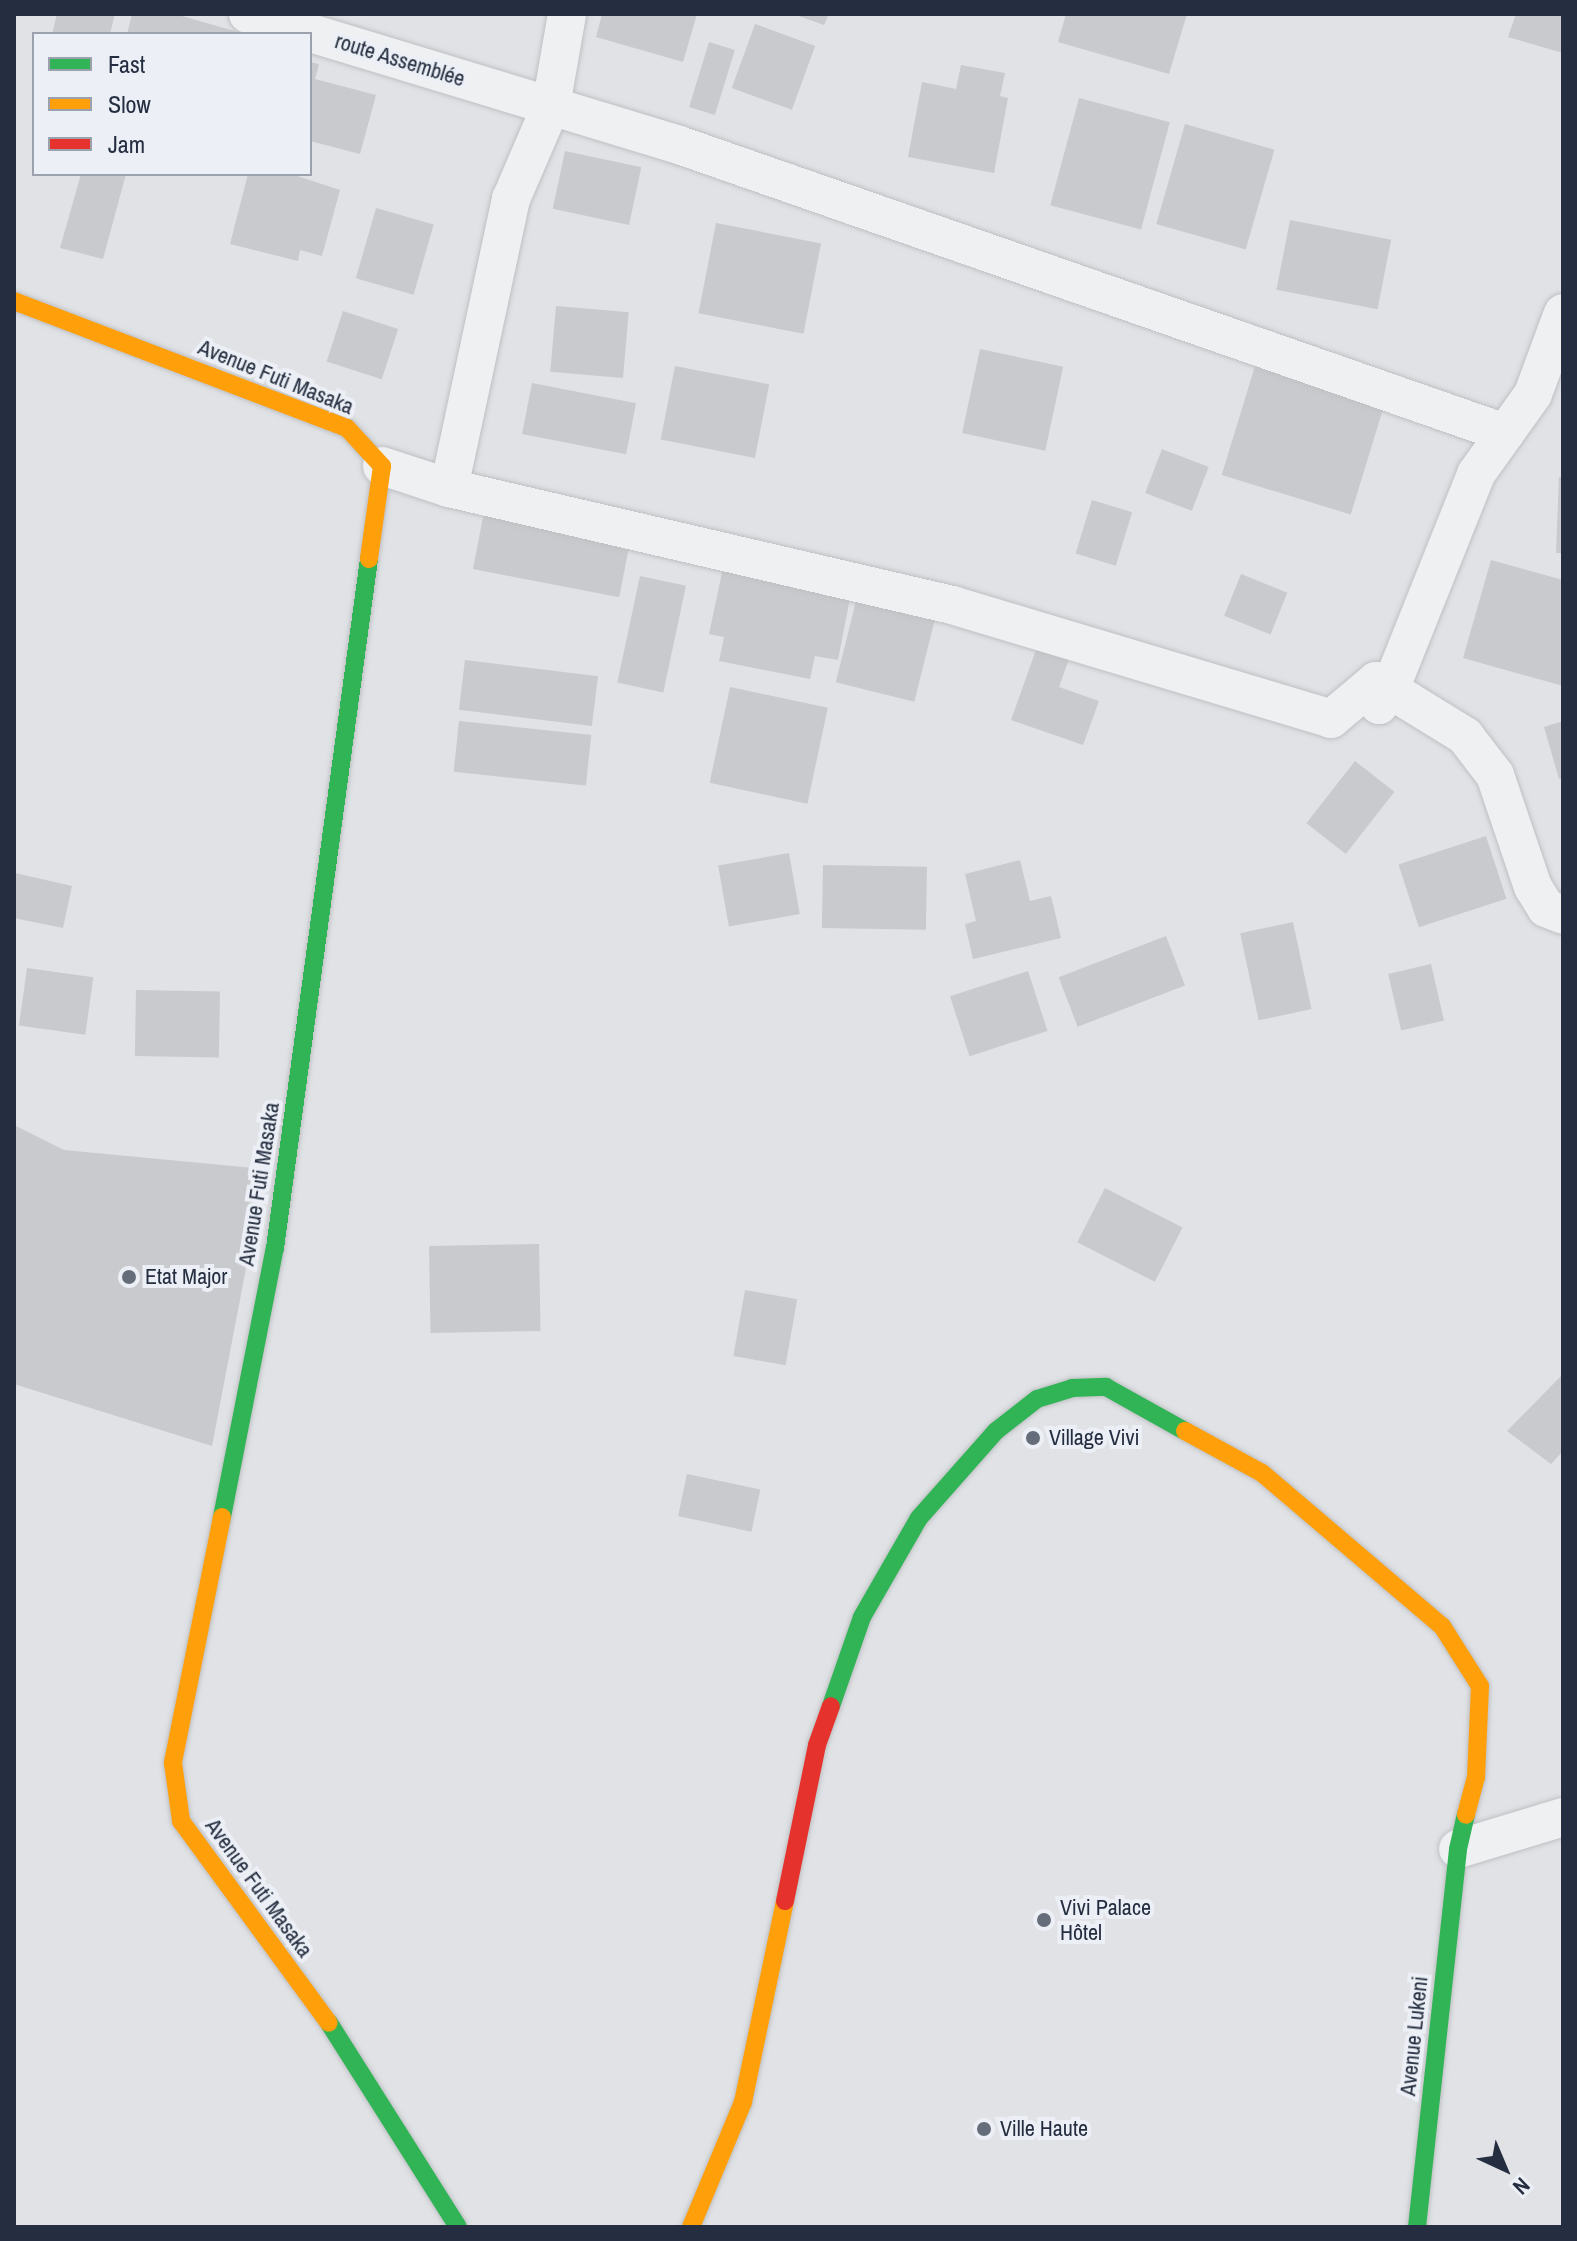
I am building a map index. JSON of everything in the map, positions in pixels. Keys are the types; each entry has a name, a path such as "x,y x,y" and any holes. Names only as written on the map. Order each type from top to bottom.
{"street":[{"name":"route Assemblée","path":"248,14 307,32"},
{"path":"449,488 511,199 551,106 567,14"},
{"name":"route Assemblée","path":"312,33 679,145 1505,433"},
{"name":"Avenue Futi Masaka","path":"14,301 347,428 382,466 275,1248 173,1763 181,1821 345,2045 458,2227"},
{"path":"382,466 449,488 952,605 1331,719 1382,685 1476,474 1533,394 1563,313"},
{"path":"1382,685 1465,736 1488,765 1533,887 1546,908 1563,915"},
{"name":"Avenue Lukeni","path":"691,2227 743,2102 817,1745 862,1617 919,1518 996,1431 1037,1399 1072,1388 1106,1387 1262,1473 1442,1626 1480,1686 1476,1777 1458,1849 1417,2227"},
{"path":"1458,1849 1563,1817"}],"building":[{"path":"57,14 115,14 110,32 52,32"},
{"path":"132,14 175,14 238,32 128,32"},
{"path":"602,14 697,14 683,62 596,37"},
{"path":"793,14 829,14 824,25"},
{"path":"1066,14 1187,14 1169,74 1058,42"},
{"path":"1516,14 1563,14 1563,53 1508,37"},
{"path":"755,24 815,46 792,110 732,88"},
{"path":"709,42 735,50 715,115 689,107"},
{"path":"312,62 319,64 315,79 376,95 360,154 312,142"},
{"path":"961,65 1005,73 1000,96 1008,98 994,173 908,157 922,82 956,89"},
{"path":"1079,98 1170,122 1141,230 1050,205"},
{"path":"1185,124 1274,150 1246,250 1156,224"},
{"path":"565,151 641,167 629,225 553,209"},
{"path":"80,176 125,176 103,259 60,248"},
{"path":"247,176 297,176 340,190 322,256 300,250 298,261 230,244"},
{"path":"376,208 434,225 414,295 356,278"},
{"path":"1290,220 1391,240 1378,309 1276,290"},
{"path":"716,223 821,243 803,334 698,313"},
{"path":"556,306 629,312 623,378 550,372"},
{"path":"343,311 398,329 382,379 327,361"},
{"path":"980,349 1063,367 1045,451 962,433"},
{"path":"675,366 769,384 755,458 661,440"},
{"path":"1255,366 1384,405 1351,514 1222,475"},
{"path":"532,383 636,403 626,454 522,434"},
{"path":"1162,449 1209,467 1192,511 1145,493"},
{"path":"1559,477 1563,477 1563,553 1556,553"},
{"path":"1092,500 1132,512 1116,566 1076,554"},
{"path":"484,512 630,540 619,597 473,569"},
{"path":"1491,560 1563,580 1563,686 1463,658"},
{"path":"723,568 851,593 838,660 815,656 810,679 719,661 724,637 709,634"},
{"path":"1241,574 1287,593 1271,634 1224,616"},
{"path":"640,576 686,586 663,692 617,683"},
{"path":"859,589 938,609 914,702 836,682"},
{"path":"1037,647 1069,659 1059,687 1099,701 1083,745 1011,720"},
{"path":"465,660 598,676 592,726 459,710"},
{"path":"730,687 828,708 807,804 710,783"},
{"path":"459,721 591,735 586,786 454,772"},
{"path":"1563,721 1563,778 1559,779 1544,727"},
{"path":"1355,761 1394,792 1346,854 1306,823"},
{"path":"1486,836 1506,899 1419,927 1399,864"},
{"path":"789,853 800,914 729,927 718,866"},
{"path":"1020,860 1030,901 1051,896 1061,938 973,959 965,924 976,921 965,874"},
{"path":"823,865 927,867 926,930 822,928"},
{"path":"15,873 72,886 63,928 14,918"},
{"path":"1293,922 1312,1009 1259,1020 1240,933"},
{"path":"1166,936 1185,985 1078,1027 1059,977"},
{"path":"1431,964 1444,1021 1401,1030 1388,974"},
{"path":"27,968 93,977 85,1035 19,1025"},
{"path":"1028,971 1047,1031 969,1056 950,996"},
{"path":"136,990 220,991 219,1057 135,1056"},
{"name":"Etat Major","path":"14,1125 64,1150 265,1169 212,1446 14,1384"},
{"path":"1105,1188 1183,1227 1155,1282 1077,1242"},
{"path":"539,1244 541,1331 431,1333 429,1246"},
{"path":"745,1290 797,1299 786,1365 733,1356"},
{"path":"1563,1374 1563,1451 1551,1464 1507,1431"},
{"path":"687,1474 760,1490 751,1532 678,1516"}],"traffic: fast":[{"path":"222,1517 275,1248 369,559"},
{"path":"831,1706 862,1617 919,1518 996,1431 1037,1399 1072,1388 1106,1387 1185,1431"},
{"path":"1417,2227 1458,1849 1466,1815"},
{"path":"329,2023 458,2227"}],"traffic: slow":[{"path":"14,301 347,428 382,466 369,559"},
{"path":"1185,1431 1262,1473 1442,1626 1480,1686 1476,1777 1466,1815"},
{"path":"222,1517 173,1763 181,1821 329,2023"},
{"path":"691,2227 743,2102 785,1901"}],"traffic: jam":[{"path":"785,1901 817,1745 831,1706"}],"place":[{"name":"Etat Major","path":"129,1277"},
{"name":"Village Vivi","path":"1033,1438"},
{"name":"Vivi Palace Hôtel","path":"1044,1920"},
{"name":"Ville Haute","path":"984,2129"}]}
